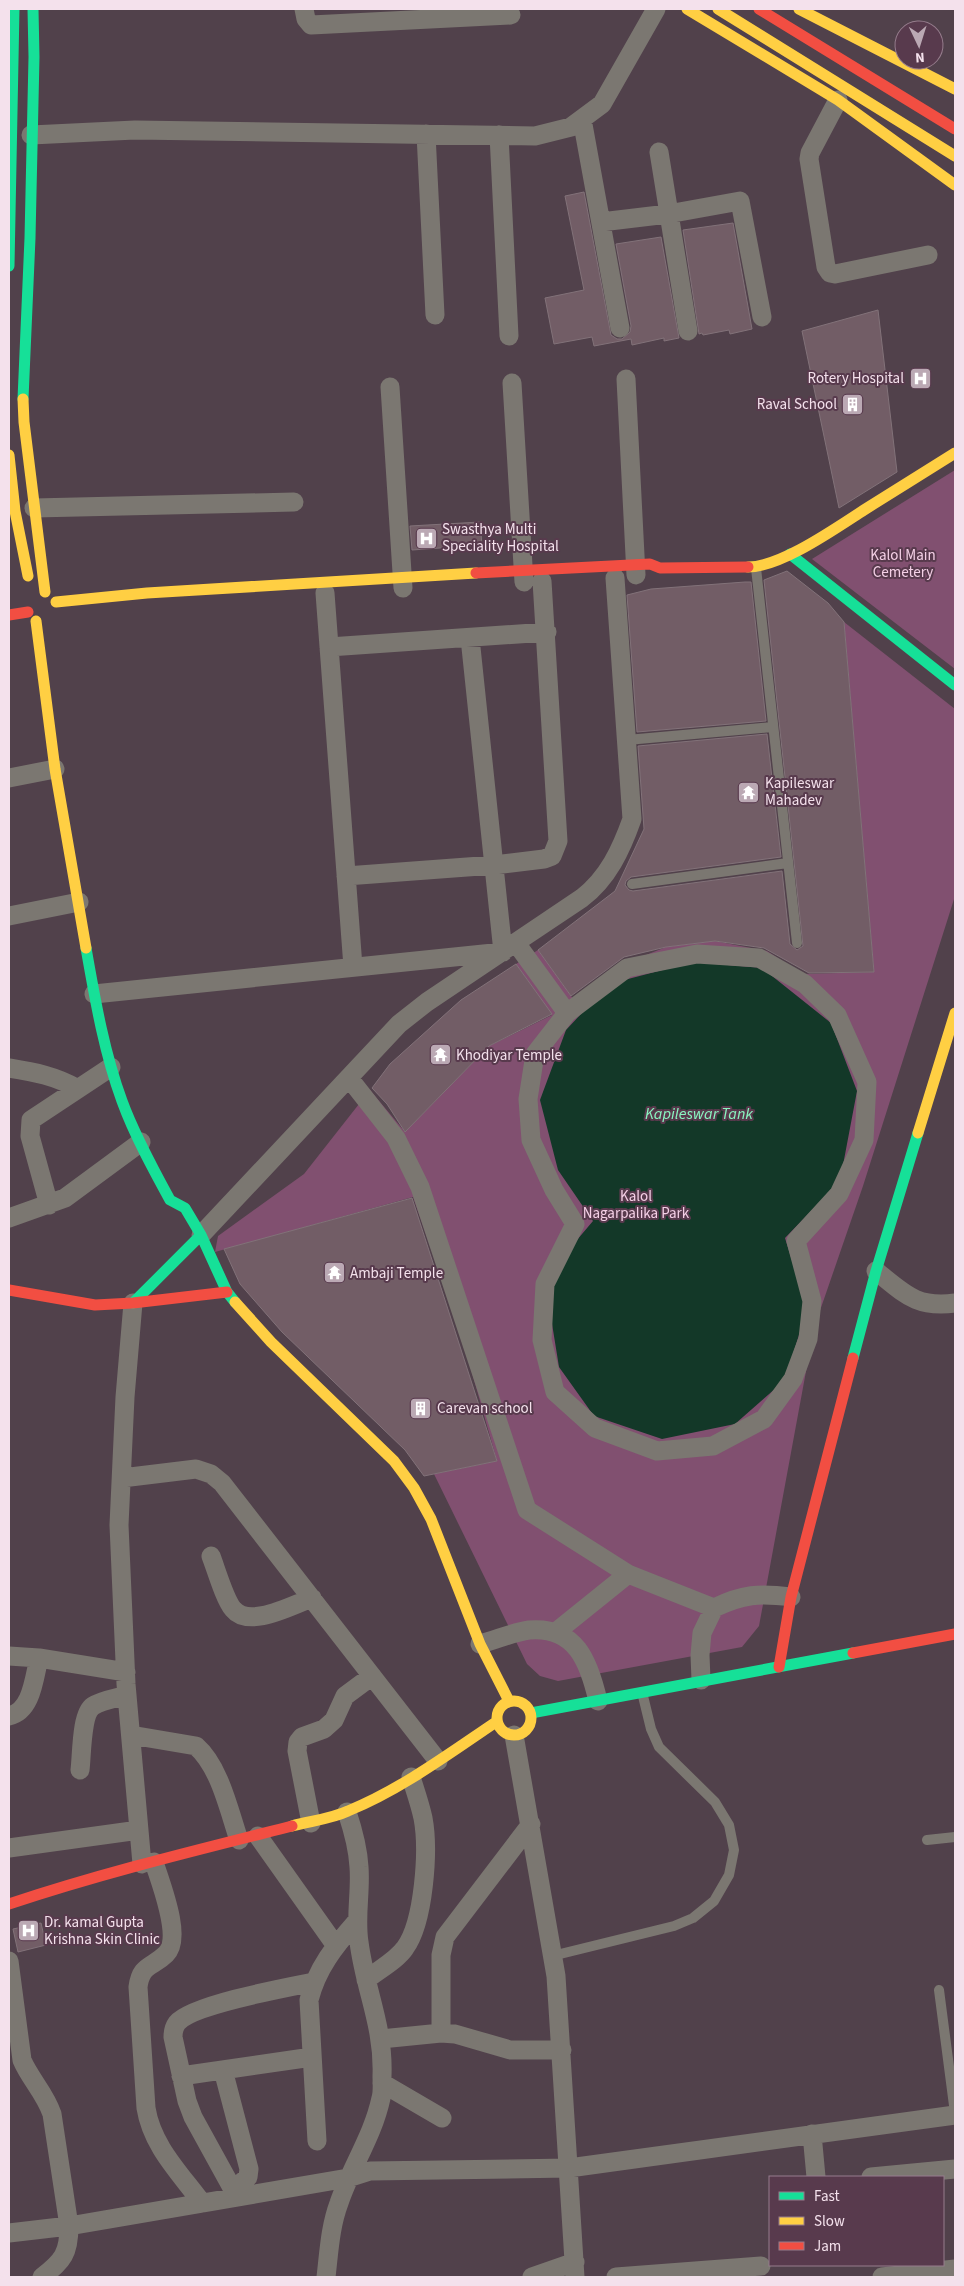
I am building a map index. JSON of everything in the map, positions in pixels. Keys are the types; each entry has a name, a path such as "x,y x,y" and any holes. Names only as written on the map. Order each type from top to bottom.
{"street":[{"path":"9,266 11,59 14,9"},
{"path":"33,9 34,57 30,135 30,238 23,392 16,423 34,508 45,592 53,597 42,607"},
{"path":"304,9 306,19 311,25 511,15"},
{"path":"30,135 135,130 535,136 571,128 602,104 656,9"},
{"path":"687,9 838,100 955,185"},
{"path":"718,9 955,156"},
{"path":"759,9 955,130"},
{"path":"799,9 955,89"},
{"path":"11,59 34,57"},
{"path":"838,100 810,153 809,160 826,267 835,274 928,255"},
{"path":"582,119 620,328"},
{"path":"426,134 435,315"},
{"path":"498,135 509,336"},
{"path":"659,152 688,331"},
{"path":"601,222 668,214 740,201 762,317"},
{"path":"9,241 30,238"},
{"path":"626,379 636,570"},
{"path":"512,383 523,576"},
{"path":"390,387 402,582"},
{"path":"523,576 542,580 615,578 650,564 660,568 756,567 790,554 840,526 955,453"},
{"path":"9,455 15,510 51,641"},
{"path":"34,508 294,502"},
{"path":"790,554 955,685"},
{"path":"9,615 42,607 147,593 636,570"},
{"path":"202,2203 157,2143 149,2124 146,2108 139,1978 142,1971 166,1954 171,1947 172,1924 148,1863 139,1830 127,1695 119,1525 125,1397 133,1303 201,1235 399,1024 427,1002 597,887 624,841 632,819 615,578"},
{"path":"346,876 494,865 544,860 552,856 558,841 547,632 542,580"},
{"path":"256,598 325,593 402,582"},
{"path":"325,593 353,967"},
{"path":"42,607 55,769 79,902 108,992 111,1067 122,1102 170,1200 185,1208 201,1235 227,1292 271,1342 394,1461 414,1488 431,1519 480,1644 509,1701"},
{"path":"329,648 547,632"},
{"path":"470,638 494,865 510,947 567,1013"},
{"path":"9,778 55,769"},
{"path":"9,916 79,902"},
{"path":"108,992 353,967 510,947"},
{"path":"697,954 759,958 804,984 837,1015 867,1082 864,1140 839,1194 796,1241 812,1301 808,1339 793,1379 764,1419 713,1446 657,1451 595,1428 555,1392 542,1340 545,1284 576,1224 554,1190 531,1140 528,1099 535,1054 567,1013 627,968 697,954"},
{"path":"779,1666 791,1597 876,1271 955,1013"},
{"path":"49,1205 30,1127 31,1120 111,1067"},
{"path":"9,1068 43,1073 78,1089"},
{"path":"349,1078 396,1138 420,1187 527,1510 628,1574 714,1608"},
{"path":"9,1218 65,1198 84,1186 141,1142"},
{"path":"185,1208 186,1194"},
{"path":"876,1271 913,1300 928,1304 955,1303"},
{"path":"9,1290 95,1305 133,1303 227,1292"},
{"path":"122,1478 196,1469 211,1474 222,1483 438,1761"},
{"path":"211,1556 232,1609 241,1616 260,1617 312,1598"},
{"path":"556,1632 628,1574"},
{"path":"702,1680 700,1655 702,1633 714,1608 733,1599 763,1594 791,1597"},
{"path":"480,1644 528,1630 556,1632 576,1645 591,1672 598,1701"},
{"path":"531,1713 955,1634"},
{"path":"9,1656 39,1658 126,1672"},
{"path":"9,1716 17,1714 23,1708 30,1694 39,1658"},
{"path":"311,1823 297,1751 298,1742 302,1737 324,1729 334,1720 344,1696 372,1676"},
{"path":"80,1770 85,1720 89,1710 94,1705 127,1695"},
{"path":"509,1701 521,1702 527,1706 531,1713 531,1721 528,1728 522,1733 507,1734 496,1722 499,1707 509,1701"},
{"path":"9,1904 62,1886 311,1823 347,1812 438,1761 496,1722"},
{"path":"131,1735 196,1746 205,1754 212,1765 239,1840"},
{"path":"514,1735 531,1824 552,1956 562,2050 575,2269 532,2277"},
{"path":"366,1980 404,1950 415,1932 420,1915 426,1837 423,1818 411,1777"},
{"path":"326,2277 332,2225 348,2178 372,2131 382,2096 379,2022 366,1980 356,1922 360,1869 358,1853 347,1812"},
{"path":"441,2033 440,1956 445,1937 531,1824"},
{"path":"9,1848 139,1830"},
{"path":"258,1836 336,1946"},
{"path":"317,2141 309,2000 314,1982 336,1946 356,1922"},
{"path":"9,1960 22,2060 27,2071 47,2099 52,2114 69,2226 69,2243 65,2254 59,2264 42,2277"},
{"path":"235,2193 193,2117 181,2076 173,2037 178,2022 186,2016 240,1998 314,1982"},
{"path":"381,2039 441,2033 456,2034 510,2050 562,2050"},
{"path":"181,2076 312,2057"},
{"path":"223,2070 249,2169 248,2177 235,2193"},
{"path":"382,2083 442,2118"},
{"path":"9,2233 69,2226 202,2203 235,2193 348,2178 370,2171 394,2169 569,2168 955,2114"},
{"path":"812,2134 816,2176"},
{"path":"882,2176 955,2169"},
{"path":"627,2277 761,2266"},
{"path":"882,2277 955,2269"}],"lane":[{"path":"756,567 797,943"},
{"path":"627,740 772,727"},
{"path":"632,884 788,863"},
{"path":"552,1956 674,1926 693,1918 714,1901 729,1875 734,1850 728,1825 715,1802 658,1747 651,1730 642,1691"},
{"path":"927,1840 955,1838"},
{"path":"939,1990 955,2114"}],"green space":[{"name":"Kalol Main Cemetery","path":"955,470 955,669 812,559"},
{"name":"Kalol Nagarpalika Park","path":"844,622 955,709 955,896 863,1186 814,1328 759,1626 742,1647 558,1681 540,1676 527,1664 434,1474 497,1461 463,1341 413,1197 215,1252 218,1236 304,1174 370,1090 405,1132 489,1046 552,1015 516,964 538,950 576,1003 621,965 666,947 715,941 767,951 802,974 874,972"}],"water":[{"name":"Kapileswar Tank","path":"693,962 762,968 831,1023 857,1091 840,1181 785,1238 807,1309 785,1380 735,1424 662,1439 594,1416 559,1367 548,1299 571,1247 593,1221 558,1170 540,1100 566,1030 609,984"}],"building":[{"path":"584,192 611,335 617,339 622,339 630,332 631,326 616,244 661,237 679,338 664,341 664,338 632,345 631,339 594,346 592,337 554,344 545,298 584,290 565,196"},
{"path":"733,223 752,329 730,334 729,330 703,335 702,333 699,334 683,230"},
{"name":"Raval School","path":"878,310 897,472 839,508 802,331"},
{"path":"480,522 482,545 412,550 410,526"},
{"name":"Kapileswar Mahadev","path":"787,571 828,603 844,622 874,972 809,973 764,948 715,941 666,947 624,957 571,996 538,950 615,891 644,829 638,746 767,734 781,857 631,877 626,881 625,885 629,890 633,891 782,871 790,944 797,950 803,946 764,580"},
{"path":"751,582 766,721 637,732 627,595 651,589"},
{"name":"Khodiyar Temple","path":"516,964 552,1014 489,1046 405,1132 387,1104 372,1088 390,1064 461,1000"},
{"name":"Ambaji Temple","path":"412,1198 497,1461 424,1476 405,1450 282,1332 240,1284 224,1249"},
{"path":"41,1923 46,1945 18,1952 13,1929"}],"traffic: fast":[{"path":"9,266 14,9"},
{"path":"23,399 30,238 34,57 33,9"},
{"path":"790,554 955,685"},
{"path":"86,948 105,1045 127,1113 144,1151 170,1200 185,1208 201,1235 227,1292 235,1302"},
{"path":"853,1358 876,1271 918,1133"},
{"path":"133,1303 201,1235"},
{"path":"531,1713 853,1653"}],"traffic: slow":[{"path":"687,9 838,100 955,185"},
{"path":"718,9 955,156"},
{"path":"799,9 955,89"},
{"path":"23,399 24,422 45,592"},
{"path":"748,567 776,561 792,554 824,536 955,453"},
{"path":"9,455 15,511 28,576"},
{"path":"56,602 147,593 476,573"},
{"path":"36,621 55,769 86,948"},
{"path":"918,1133 955,1013"},
{"path":"235,1302 271,1342 394,1461 414,1488 431,1519 480,1644 509,1701"},
{"path":"514,1701 521,1702 526,1706 530,1711 531,1718 530,1725 526,1730 521,1734 514,1735 507,1734 502,1730 498,1725 497,1718 498,1711 502,1706 507,1702 514,1701"},
{"path":"292,1826 341,1814 387,1793 496,1722"}],"traffic: jam":[{"path":"759,9 955,129"},
{"path":"476,573 650,564 660,568 748,567"},
{"path":"9,615 28,612"},
{"path":"9,1290 95,1305 133,1303 227,1292"},
{"path":"779,1667 791,1597 853,1358"},
{"path":"853,1653 955,1634"},
{"path":"9,1904 114,1872 292,1826"}],"place":[{"name":"Rotery Hospital","path":"920,378"},
{"name":"Raval School","path":"853,404"},
{"name":"Swasthya Multi Speciality Hospital","path":"426,538"},
{"name":"Kapileswar Mahadev","path":"749,792"},
{"name":"Khodiyar Temple","path":"440,1055"},
{"name":"Ambaji Temple","path":"334,1273"},
{"name":"Carevan school","path":"421,1408"},
{"name":"Dr. kamal Gupta Krishna Skin Clinic","path":"28,1931"}]}
